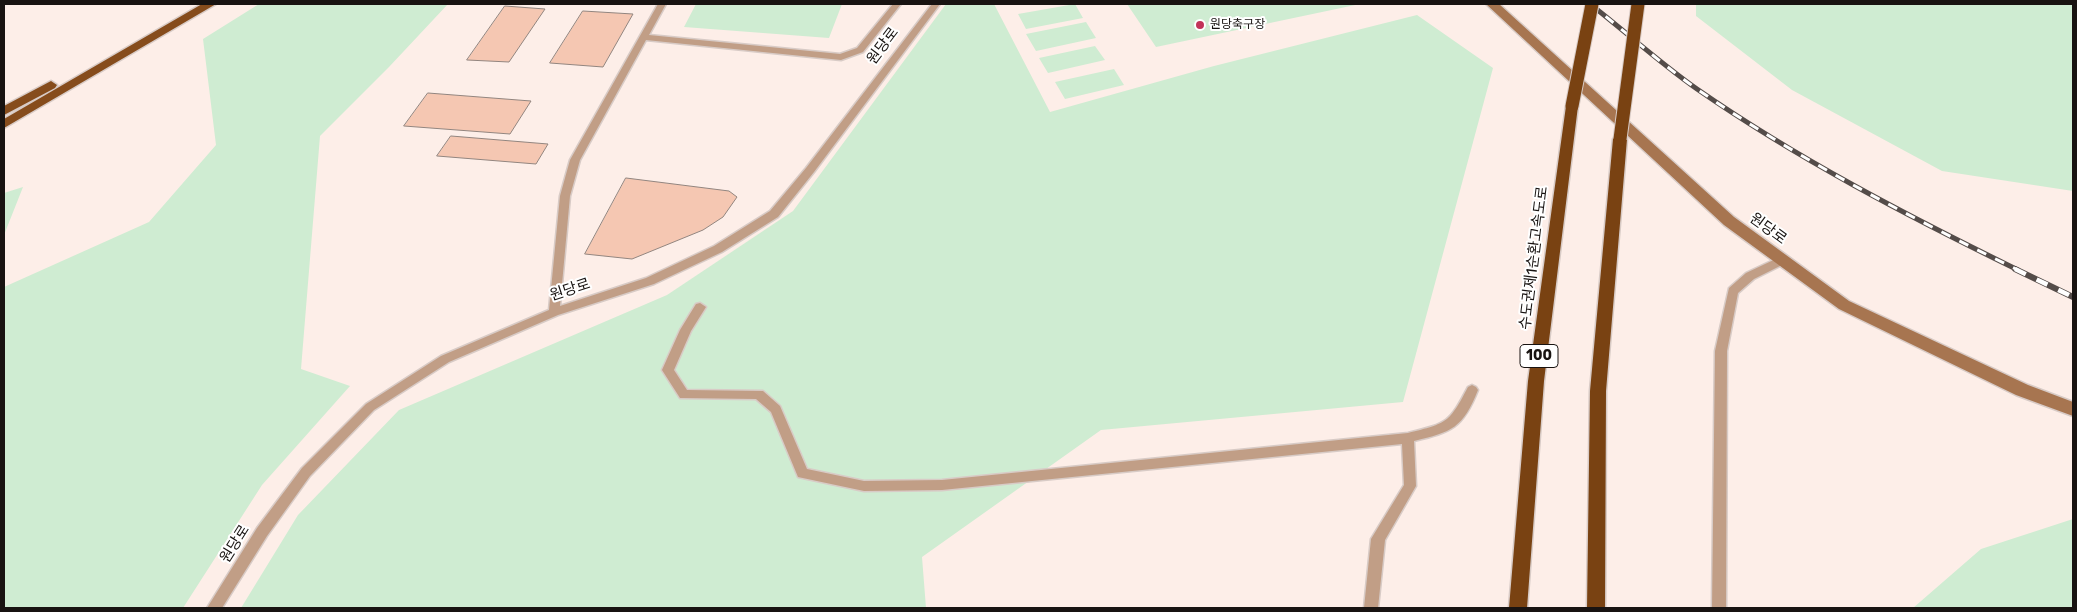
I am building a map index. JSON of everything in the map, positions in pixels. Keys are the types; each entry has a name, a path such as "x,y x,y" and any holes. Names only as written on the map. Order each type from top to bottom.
{"highway":[{"path":"4,124 195,4"},
{"path":"4,116 210,4"},
{"name":"수도권제1순환고속도로","path":"1518,608 1536,381 1572,106 1592,4"},
{"path":"1596,608 1598,391 1620,139 1638,4"},
{"path":"4,110 111,58"},
{"path":"4,131 111,58"}],"main road":[{"name":"원당로","path":"1492,4 1729,221 1844,304 2022,390 2073,409"}],"lane":[{"path":"554,312 564,196 575,160 662,4"},
{"path":"643,37 841,57 860,50 897,4"},
{"name":"원당로","path":"214,608 262,532 306,472 370,407 444,359 554,312 650,281 718,249 774,214 810,170 936,4"},
{"path":"1719,608 1721,351 1733,291 1750,276 1782,260"},
{"path":"700,307 686,330 668,370 684,396 759,394 776,409 802,473 864,486 952,484 1408,438 1453,424 1466,408 1472,390"},
{"path":"1370,608 1378,538 1410,486 1408,438"}],"green space":[{"path":"259,4 448,4 389,67 320,136 301,369 350,386 262,485 183,608 4,608 4,287 149,222 216,145 203,39"},
{"path":"696,4 842,4 829,38 684,27"},
{"path":"946,4 994,4 1050,112 1214,66 1417,15 1493,68 1403,402 1101,430 922,557 926,608 241,608 298,515 399,410 667,295 793,211"},
{"path":"1075,4 1083,18 1026,29 1018,14"},
{"name":"원당축구장","path":"1127,4 1360,4 1156,47"},
{"path":"1696,4 2073,4 2073,191 1942,171 1792,90 1696,16"},
{"path":"1086,22 1096,38 1036,51 1026,34"},
{"path":"1095,46 1105,60 1048,73 1039,58"},
{"path":"1114,69 1124,85 1065,99 1055,82"},
{"path":"23,187 4,235 4,193"},
{"path":"2073,519 2073,608 1913,608 1981,549"}],"building":[{"path":"505,6 545,9 509,62 467,60"},
{"path":"583,11 633,14 603,67 550,63"},
{"path":"428,93 531,101 510,134 404,126"},
{"path":"451,136 548,144 536,164 437,156"},
{"path":"626,178 729,191 737,197 723,217 703,230 632,259 585,254"}],"railway":[{"path":"1590,4 1683,79 1735,115 1854,186 2018,270"},
{"path":"2015,269 2073,297"}],"place":[{"name":"원당축구장","path":"1200,25"}]}
